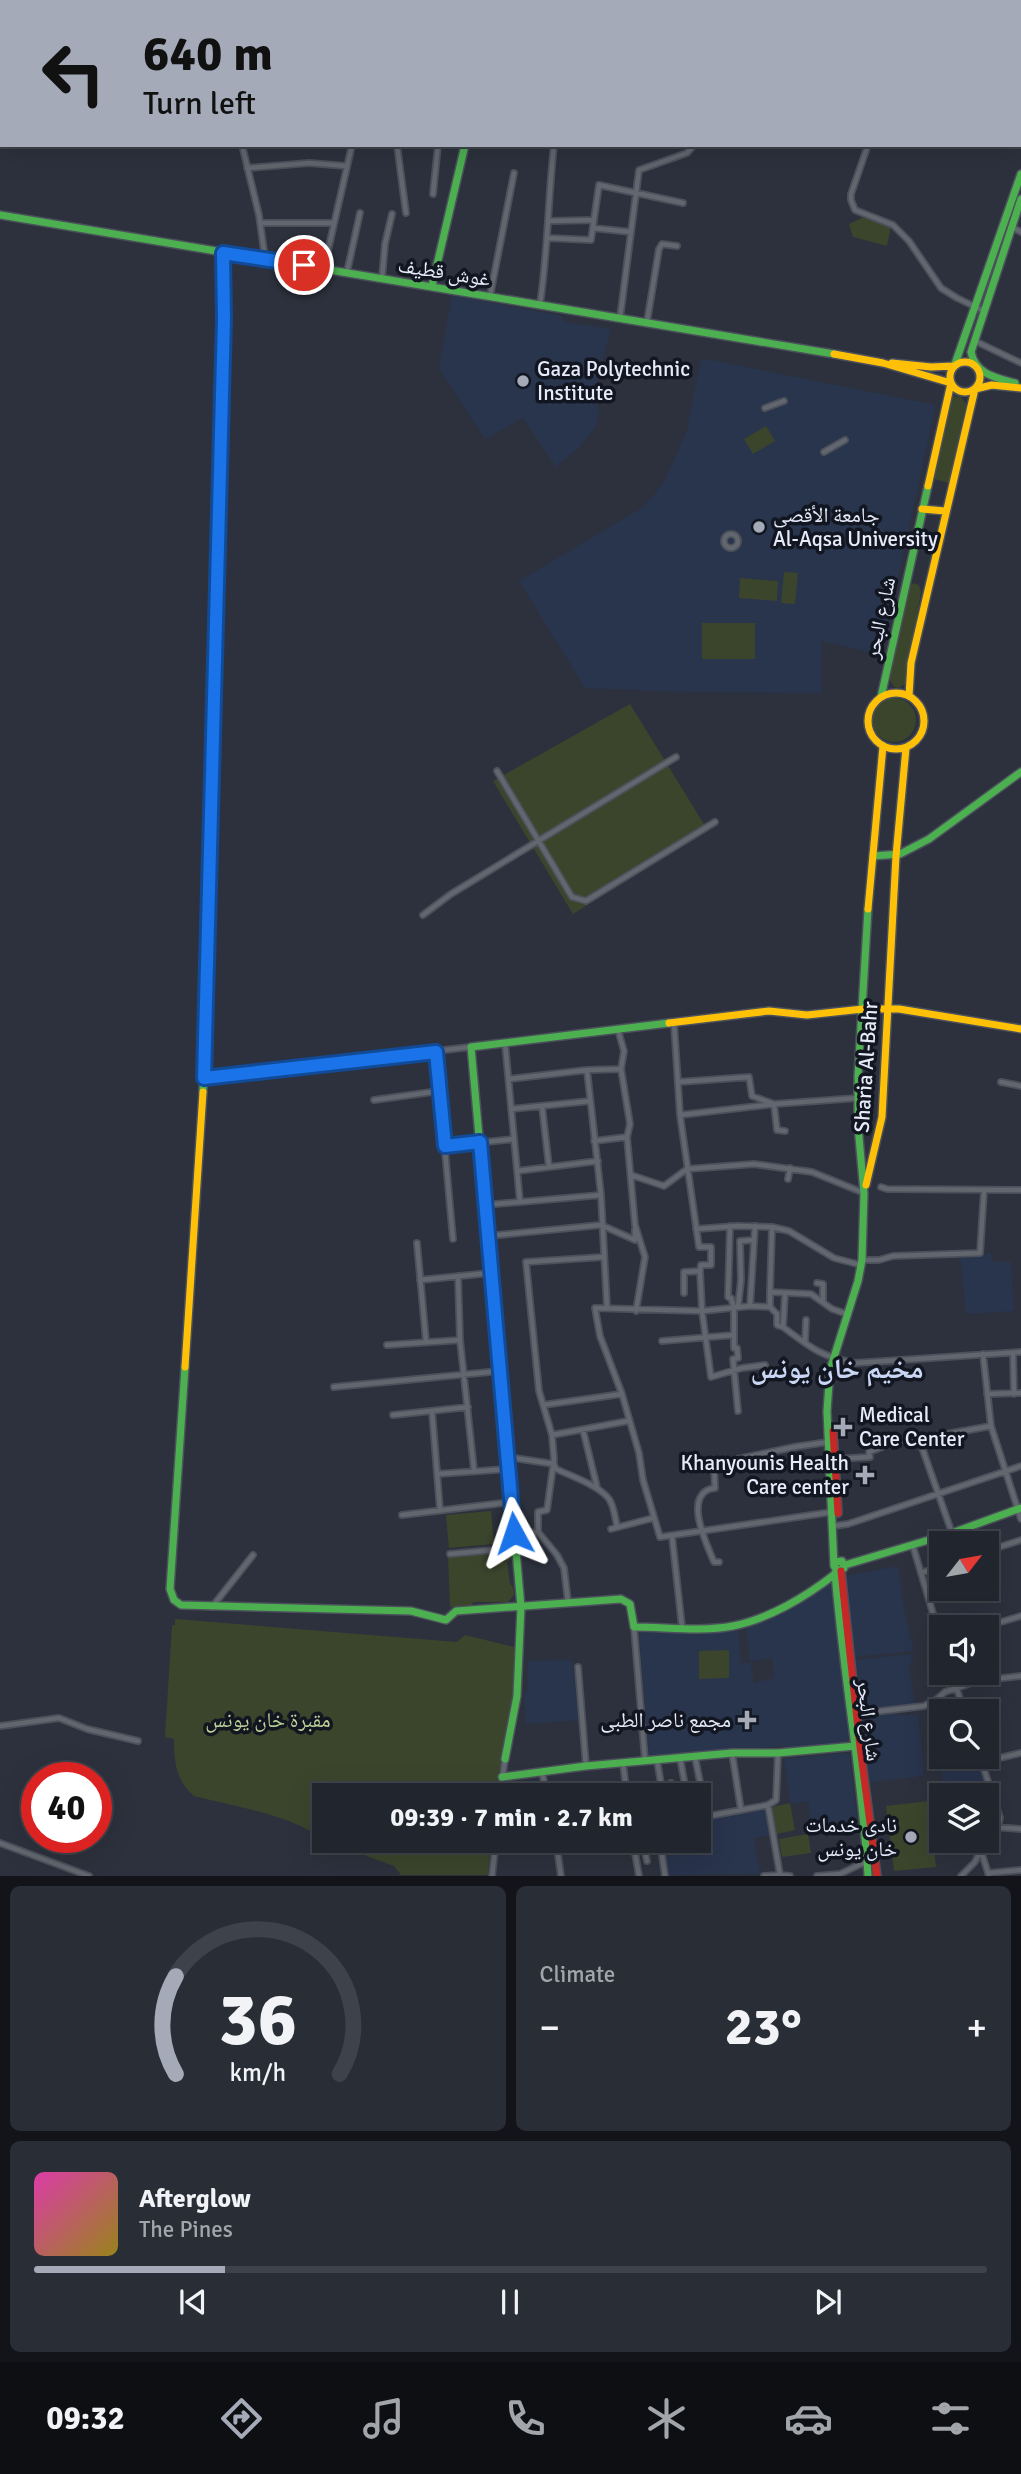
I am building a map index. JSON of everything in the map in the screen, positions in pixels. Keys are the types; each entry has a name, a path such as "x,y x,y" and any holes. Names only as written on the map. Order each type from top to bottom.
{"main road":[{"path":"432,286 465,147"},
{"path":"1021,174 976,306 949,375 951,383 961,391 992,385 1021,386"},
{"path":"975,389 980,375 971,358 975,341 1021,199"},
{"name":"غوش قطيف","path":"0,215 779,344 883,363 951,383"},
{"path":"223,253 224,319 204,1078 170,1589 173,1600 189,1607 411,1611 446,1620 456,1611 621,1599 630,1604 634,1627 727,1627 745,1623 823,1584 838,1567 929,1540"},
{"path":"954,365 965,361 995,377 1021,386"},
{"name":"غوش قطيف","path":"883,363 954,365"},
{"name":"شارع البحر","path":"881,696 951,383"},
{"name":"شارع البحر","path":"909,696 911,663 975,389"},
{"path":"922,509 945,511"},
{"path":"900,693 909,696 916,701 924,718 920,736 906,748 890,749 883,746 871,734 868,718 874,702 881,696 900,693"},
{"name":"Sharia Al-Bahr","path":"864,1193 858,1098 873,856 883,746"},
{"name":"Sharia Al-Bahr","path":"864,1193 880,1132 896,856 906,748"},
{"path":"873,856 896,856 944,828 1021,772"},
{"path":"505,1759 517,1696 521,1607 471,1047 769,1012 807,1015 888,1008 915,1010 1021,1029"},
{"name":"شارع البحر","path":"836,1526 833,1512 833,1459 828,1441 828,1383 862,1262 864,1193"},
{"name":"شارع البحر","path":"835,1359 831,1396 838,1567 877,1875"},
{"path":"955,1531 1019,1509"},
{"name":"شارع البحر","path":"838,1567 836,1595 865,1828 868,1875"},
{"path":"502,1777 586,1766 732,1753 778,1753 855,1746"},
{"path":"867,1864 876,1863"}],"street":[{"path":"242,147 261,223 265,258"},
{"path":"324,269 352,147"},
{"path":"397,147 406,213"},
{"path":"433,194 438,147"},
{"path":"539,305 548,238 549,187 554,147"},
{"path":"620,319 640,168 687,153 692,147"},
{"path":"867,147 851,194 850,200 855,210 893,225 909,241 941,288 957,299 984,311"},
{"path":"247,168 309,163 347,166"},
{"path":"490,297 513,173"},
{"path":"548,238 591,240 599,185 683,203"},
{"path":"346,273 359,213"},
{"path":"382,279 385,244 392,214"},
{"path":"549,221 594,220"},
{"path":"261,223 333,223"},
{"path":"1012,227 1021,232"},
{"path":"593,228 631,232"},
{"path":"647,323 660,247 662,244 677,246"},
{"path":"975,341 1021,363"},
{"path":"765,408 785,401"},
{"path":"824,452 845,440"},
{"path":"423,915 451,894 676,757"},
{"path":"497,771 572,897 586,901 715,822"},
{"path":"674,1023 680,1115 696,1229 699,1247 711,1247 711,1265 701,1265 700,1271 702,1311 711,1377 765,1365"},
{"path":"488,1236 601,1225 635,1240 627,1137 631,1124 621,1069 624,1051 618,1030"},
{"path":"505,1042 520,1202"},
{"path":"204,1078 471,1047"},
{"path":"436,1052 453,1239"},
{"path":"509,1079 621,1069"},
{"path":"587,1070 601,1195 607,1307"},
{"path":"678,1082 749,1077 752,1096 774,1104"},
{"path":"1001,1082 1021,1086"},
{"path":"374,1100 439,1091"},
{"path":"680,1115 858,1098"},
{"path":"511,1109 590,1101"},
{"path":"774,1104 777,1130 785,1131"},
{"path":"542,1106 549,1167"},
{"path":"594,1141 627,1137"},
{"path":"445,1146 514,1139"},
{"path":"517,1171 598,1161"},
{"path":"631,1175 664,1186 687,1170 754,1164 790,1168 833,1179 864,1193"},
{"path":"789,1180 790,1168"},
{"path":"881,1187 1021,1190"},
{"path":"696,1229 730,1226 772,1227 789,1231 834,1258 862,1262 893,1256 980,1253 984,1190"},
{"path":"485,1205 601,1195"},
{"path":"635,1225 645,1257 636,1311"},
{"path":"730,1226 728,1297 732,1298 736,1308"},
{"path":"750,1306 755,1226"},
{"path":"770,1307 772,1227"},
{"path":"738,1411 733,1359 738,1358 737,1348 734,1348 734,1335 741,1280 740,1241 754,1240"},
{"path":"417,1243 426,1341"},
{"path":"568,1602 564,1568 552,1547 538,1532 538,1512 547,1510 554,1464 552,1436 539,1391 526,1262 603,1257"},
{"path":"684,1293 684,1272 700,1271"},
{"path":"420,1280 491,1273"},
{"path":"457,1276 460,1340 474,1470"},
{"path":"817,1283 823,1283 823,1302"},
{"path":"770,1292 811,1294 832,1309 848,1315"},
{"path":"783,1327 785,1294"},
{"path":"833,1512 660,1537 643,1480 639,1452 596,1321 595,1308 702,1311 750,1306 770,1307 777,1314 776,1325 783,1327 818,1353 855,1363 1021,1352"},
{"path":"805,1342 806,1320"},
{"path":"662,1341 734,1335"},
{"path":"387,1345 460,1340"},
{"path":"987,1394 1018,1393 1013,1353"},
{"path":"983,1354 991,1426 1021,1519"},
{"path":"334,1387 500,1371"},
{"path":"543,1405 622,1394"},
{"path":"393,1415 468,1407"},
{"path":"432,1411 440,1510"},
{"path":"552,1436 628,1421"},
{"path":"833,1459 870,1457 869,1452 909,1437 919,1439 991,1426"},
{"path":"583,1430 597,1487"},
{"path":"919,1439 952,1531"},
{"path":"719,1562 714,1562 701,1533 698,1503 707,1490 715,1488 714,1464 828,1441"},
{"path":"507,1457 554,1464"},
{"path":"554,1464 556,1469 576,1476 582,1483 597,1487 610,1500 617,1526"},
{"path":"836,1526 1021,1466"},
{"path":"437,1474 508,1469"},
{"path":"402,1515 511,1502"},
{"path":"611,1529 653,1518"},
{"path":"514,1533 538,1532"},
{"path":"672,1536 682,1627"},
{"path":"999,1547 1021,1540"},
{"path":"913,1545 933,1615"},
{"path":"450,1554 515,1548"},
{"path":"212,1608 253,1555"},
{"path":"921,1573 929,1570"},
{"path":"823,1584 829,1586 836,1595"},
{"path":"999,1623 1021,1616"},
{"path":"634,1627 645,1761"},
{"path":"578,1667 586,1766"},
{"path":"856,1714 923,1706 956,1688 977,1681 1021,1676"},
{"path":"955,1685 960,1699"},
{"path":"0,1726 59,1718 86,1730 138,1741"},
{"path":"732,1753 741,1810"},
{"path":"711,1816 768,1805 776,1800 778,1753"},
{"path":"999,1757 1021,1753"},
{"path":"695,1757 700,1783"},
{"path":"680,1758 685,1783"},
{"path":"501,1783 505,1759"},
{"path":"657,1760 661,1783"},
{"path":"622,1763 625,1783"},
{"path":"542,1771 544,1783"},
{"path":"768,1805 780,1875"},
{"path":"999,1827 1021,1829"},
{"path":"0,1843 89,1875"},
{"path":"492,1875 495,1853"},
{"path":"558,1853 561,1875"},
{"path":"636,1853 639,1875"},
{"path":"645,1853 647,1861"},
{"path":"662,1853 665,1875"},
{"path":"961,1875 970,1868 979,1853"},
{"path":"982,1853 988,1873"},
{"path":"817,1875 840,1874 867,1864"},
{"path":"970,1868 980,1867 988,1873 1021,1870"},
{"path":"764,1875 790,1875"}],"shaded area":[{"name":"Gaza Polytechnic Institute","path":"452,295 562,316 564,322 611,329 597,384 595,402 599,410 596,427 578,448 556,467 523,418 485,439 439,368"},
{"name":"جامعة الأقصى Al-Aqsa University","path":"701,358 936,405 881,655 822,641 821,693 585,688 519,581 640,509 653,496 665,480 687,430"},
{"path":"991,1253 992,1262 1011,1262 1014,1311 966,1314 960,1255"},
{"path":"898,1566 914,1651 853,1657 844,1576"},
{"name":"مجمع ناصر الطبى","path":"831,1583 845,1688 849,1748 783,1756 782,1746 649,1759 639,1635 641,1632 738,1631 741,1663 751,1663 754,1683 774,1678 772,1658 750,1661 746,1625"},
{"path":"911,1654 912,1663 909,1665 915,1706 862,1712 855,1660"},
{"path":"572,1660 579,1720 526,1724 524,1693 527,1692 528,1661"},
{"path":"894,1711 901,1716 918,1714 924,1776 864,1783 858,1715"},
{"path":"849,1753 858,1825 812,1829 808,1801 790,1804 784,1759"},
{"path":"942,1769 981,1769 985,1783 942,1783"},
{"path":"767,1807 772,1835 754,1838 760,1874 668,1875 665,1853 711,1853 711,1818"}],"green space":[{"path":"866,216 891,227 887,246 853,237 849,224"},
{"path":"952,396 961,397 966,404 949,483 931,478"},
{"path":"766,426 775,441 753,454 744,439"},
{"path":"784,572 798,573 795,604 781,603"},
{"path":"740,578 778,581 777,601 739,598"},
{"path":"914,583 919,585 921,591 906,683 899,688 894,687 888,677 907,588"},
{"path":"702,623 755,623 755,659 702,659"},
{"path":"894,698 909,705 916,720 909,735 894,742 879,735 872,720 879,705"},
{"path":"630,704 707,829 573,914 493,781"},
{"path":"491,1511 494,1544 449,1548 446,1515"},
{"path":"510,1551 511,1559 507,1562 514,1595 508,1602 473,1602 472,1605 450,1607 448,1557"},
{"name":"مقبرة خان يونس","path":"175,1619 457,1642 465,1635 514,1647 514,1687 497,1783 312,1783 312,1832 278,1817 194,1796 183,1784 177,1770 174,1739 165,1737 172,1625 175,1625"},
{"path":"729,1650 729,1678 699,1679 699,1651"},
{"name":"نادى خدمات خان يونس","path":"929,1801 929,1853 935,1853 936,1867 894,1871 886,1806"},
{"path":"790,1803 795,1830 777,1834 772,1807"},
{"path":"808,1834 811,1853 782,1857 779,1839"},
{"path":"359,1853 490,1853 488,1875 401,1875 394,1866"}],"traffic: fast":[{"path":"432,286 465,147"},
{"path":"955,364 1021,174"},
{"path":"1015,383 994,377 982,370 971,352 1021,199"},
{"path":"0,215 834,354"},
{"path":"881,697 928,486"},
{"path":"203,1092 217,590"},
{"path":"873,856 900,854 929,839 1021,772"},
{"path":"835,1562 842,1561 844,1568 838,1571 834,1566 827,1411 830,1370 862,1260 864,1193 858,1126 858,1076 868,909"},
{"path":"505,1759 517,1696 521,1607 471,1047 669,1023"},
{"path":"185,1367 170,1589 174,1600 181,1605 411,1611 446,1620 456,1611 621,1599 630,1604 634,1627 709,1629 747,1623 774,1612 835,1574"},
{"path":"845,1565 952,1533 1021,1508"},
{"path":"835,1573 868,1876"},
{"path":"502,1777 586,1766 732,1753 778,1753 855,1746"}],"traffic: slow":[{"path":"217,590 224,319 223,253"},
{"path":"834,354 883,363 951,383 928,486"},
{"path":"965,362 976,366 980,377 976,388 965,392 954,388 950,377 954,366 965,362"},
{"path":"892,363 931,367 954,366"},
{"path":"909,696 911,663 975,389 992,385 1021,388"},
{"path":"922,509 945,511"},
{"path":"890,693 902,693 916,701 924,715 924,721 922,732 916,741 902,749 890,749 873,737 868,727 868,715 880,698 890,693"},
{"path":"868,909 883,746"},
{"path":"866,1185 882,1117 896,856 906,748"},
{"path":"669,1023 769,1011 807,1015 863,1009 899,1009 1021,1029"},
{"path":"185,1367 203,1092"}],"traffic: jam":[{"path":"833,1431 838,1513"},
{"path":"841,1571 877,1876"}],"place":[{"name":"Gaza Polytechnic Institute","path":"523,381"},
{"name":"جامعة الأقصى Al-Aqsa University","path":"759,527"},
{"name":"Medical Care Center","path":"843,1427"},
{"name":"Khanyounis Health Care center","path":"865,1475"},
{"name":"مجمع ناصر الطبى","path":"747,1720"},
{"name":"نادى خدمات خان يونس","path":"911,1837"}],"district":[{"name":"مخيم خان يونس","path":"837,1368"}],"route":[{"path":"304,265 223,253 224,319 204,1078 436,1052 445,1146 480,1142 514,1533"}]}
